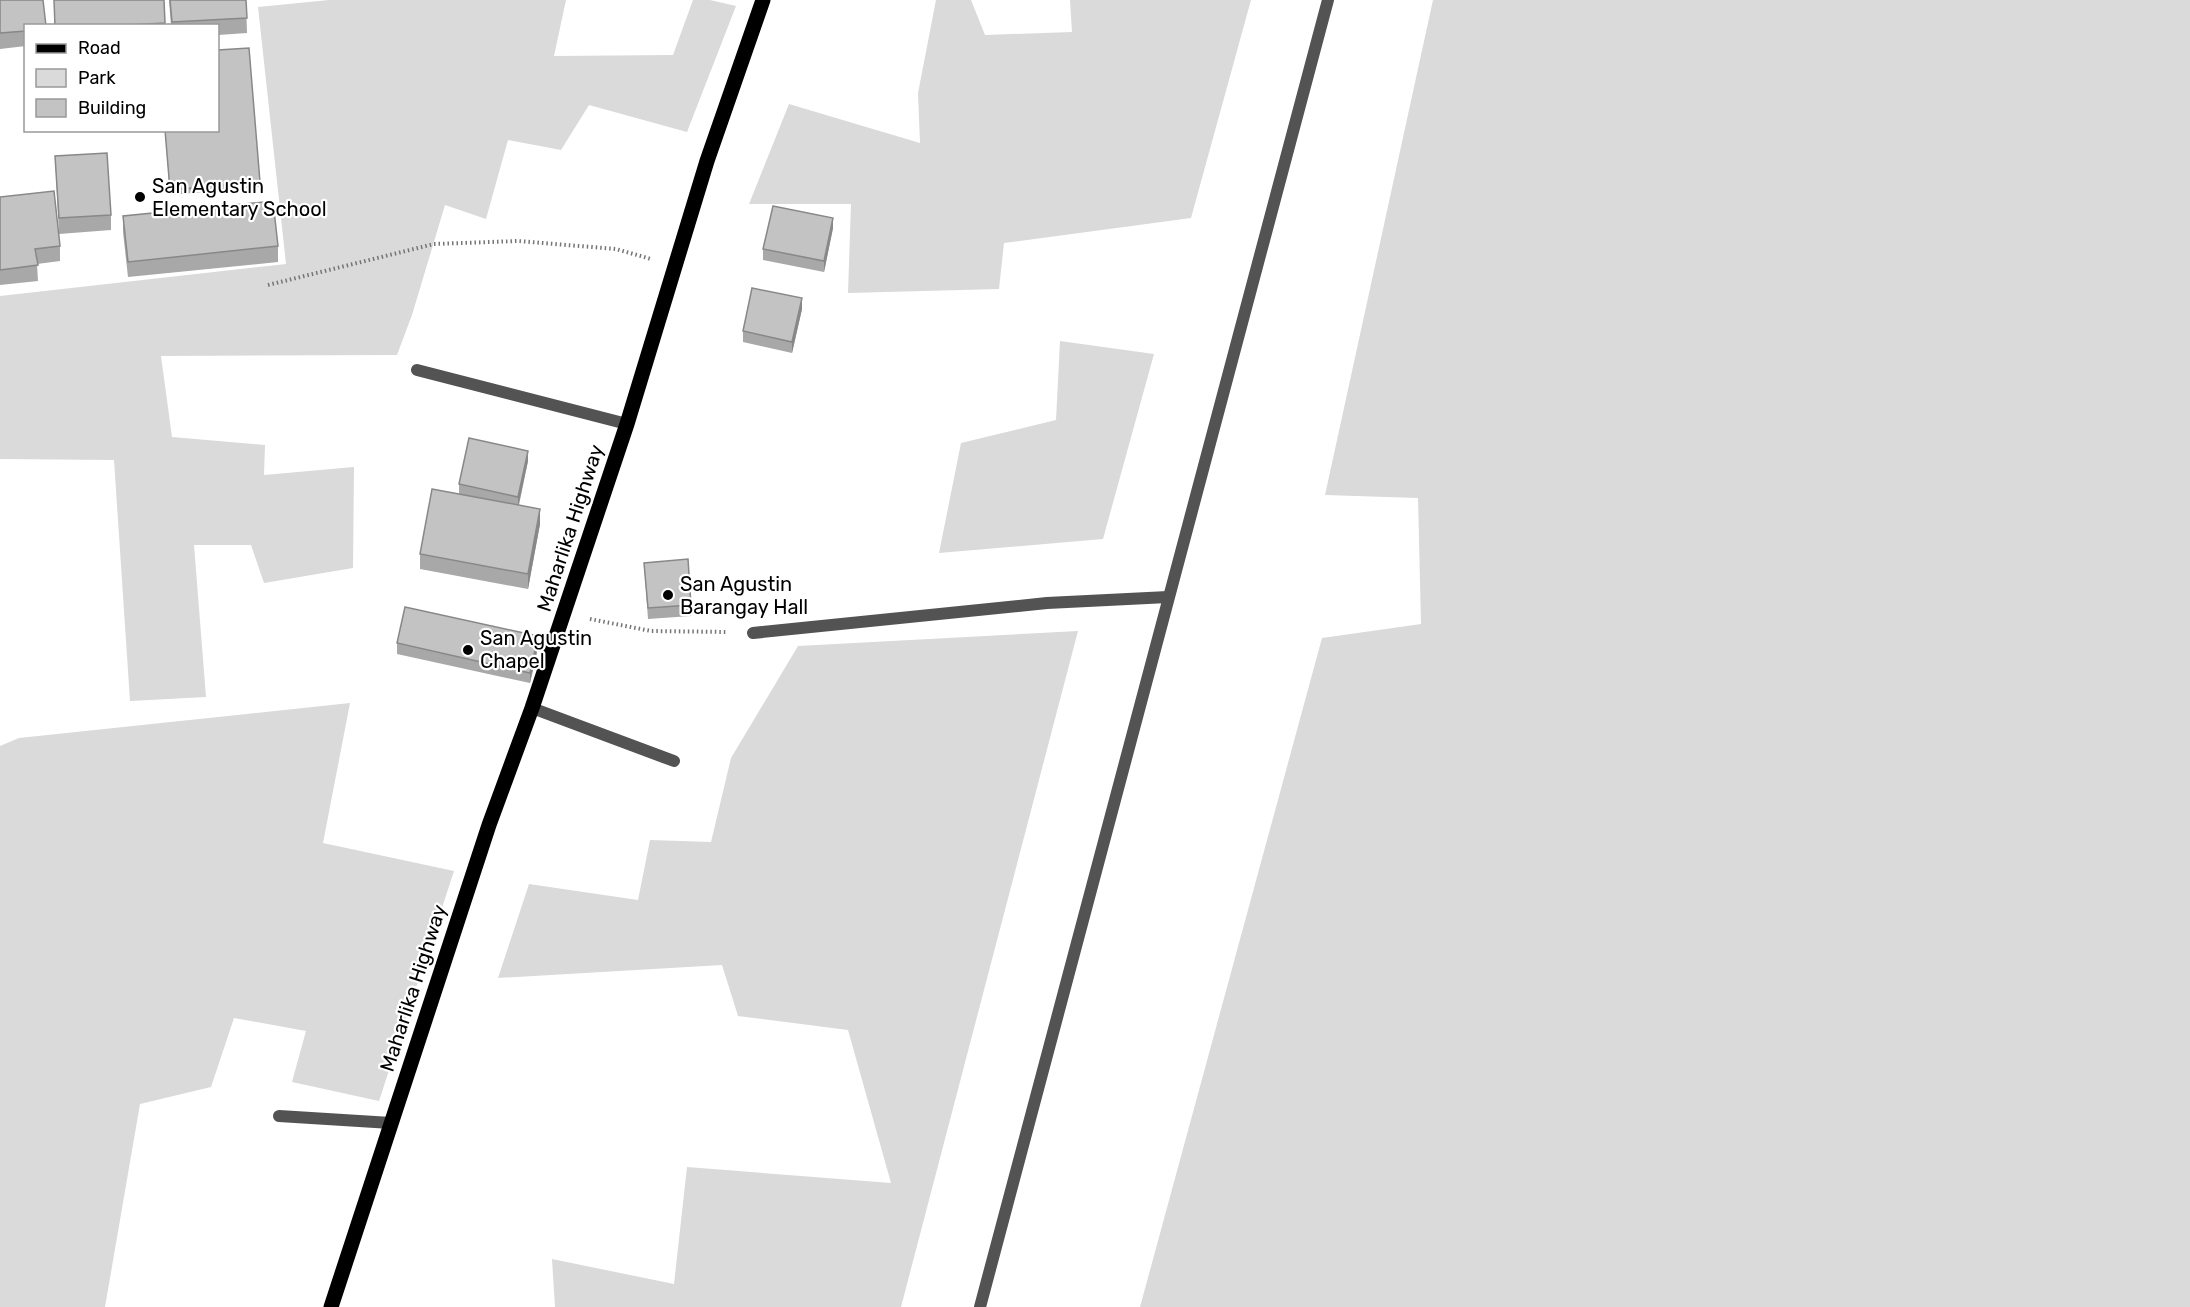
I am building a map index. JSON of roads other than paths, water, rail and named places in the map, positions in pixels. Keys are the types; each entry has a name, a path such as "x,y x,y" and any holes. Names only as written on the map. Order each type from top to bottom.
{"main road":[{"name":"Maharlika Highway","path":"331,1307 485,836 532,708 627,424 707,161 763,0"}],"street":[{"path":"980,1307 1328,0"},
{"path":"417,370 627,424"},
{"path":"753,633 1047,603 1168,597"},
{"path":"532,708 674,760"},
{"path":"279,1116 391,1122"}],"place":[{"name":"San Agustin Elementary School","path":"140,197"},
{"name":"San Agustin Barangay Hall","path":"668,595"},
{"name":"San Agustin Chapel","path":"468,650"}]}
